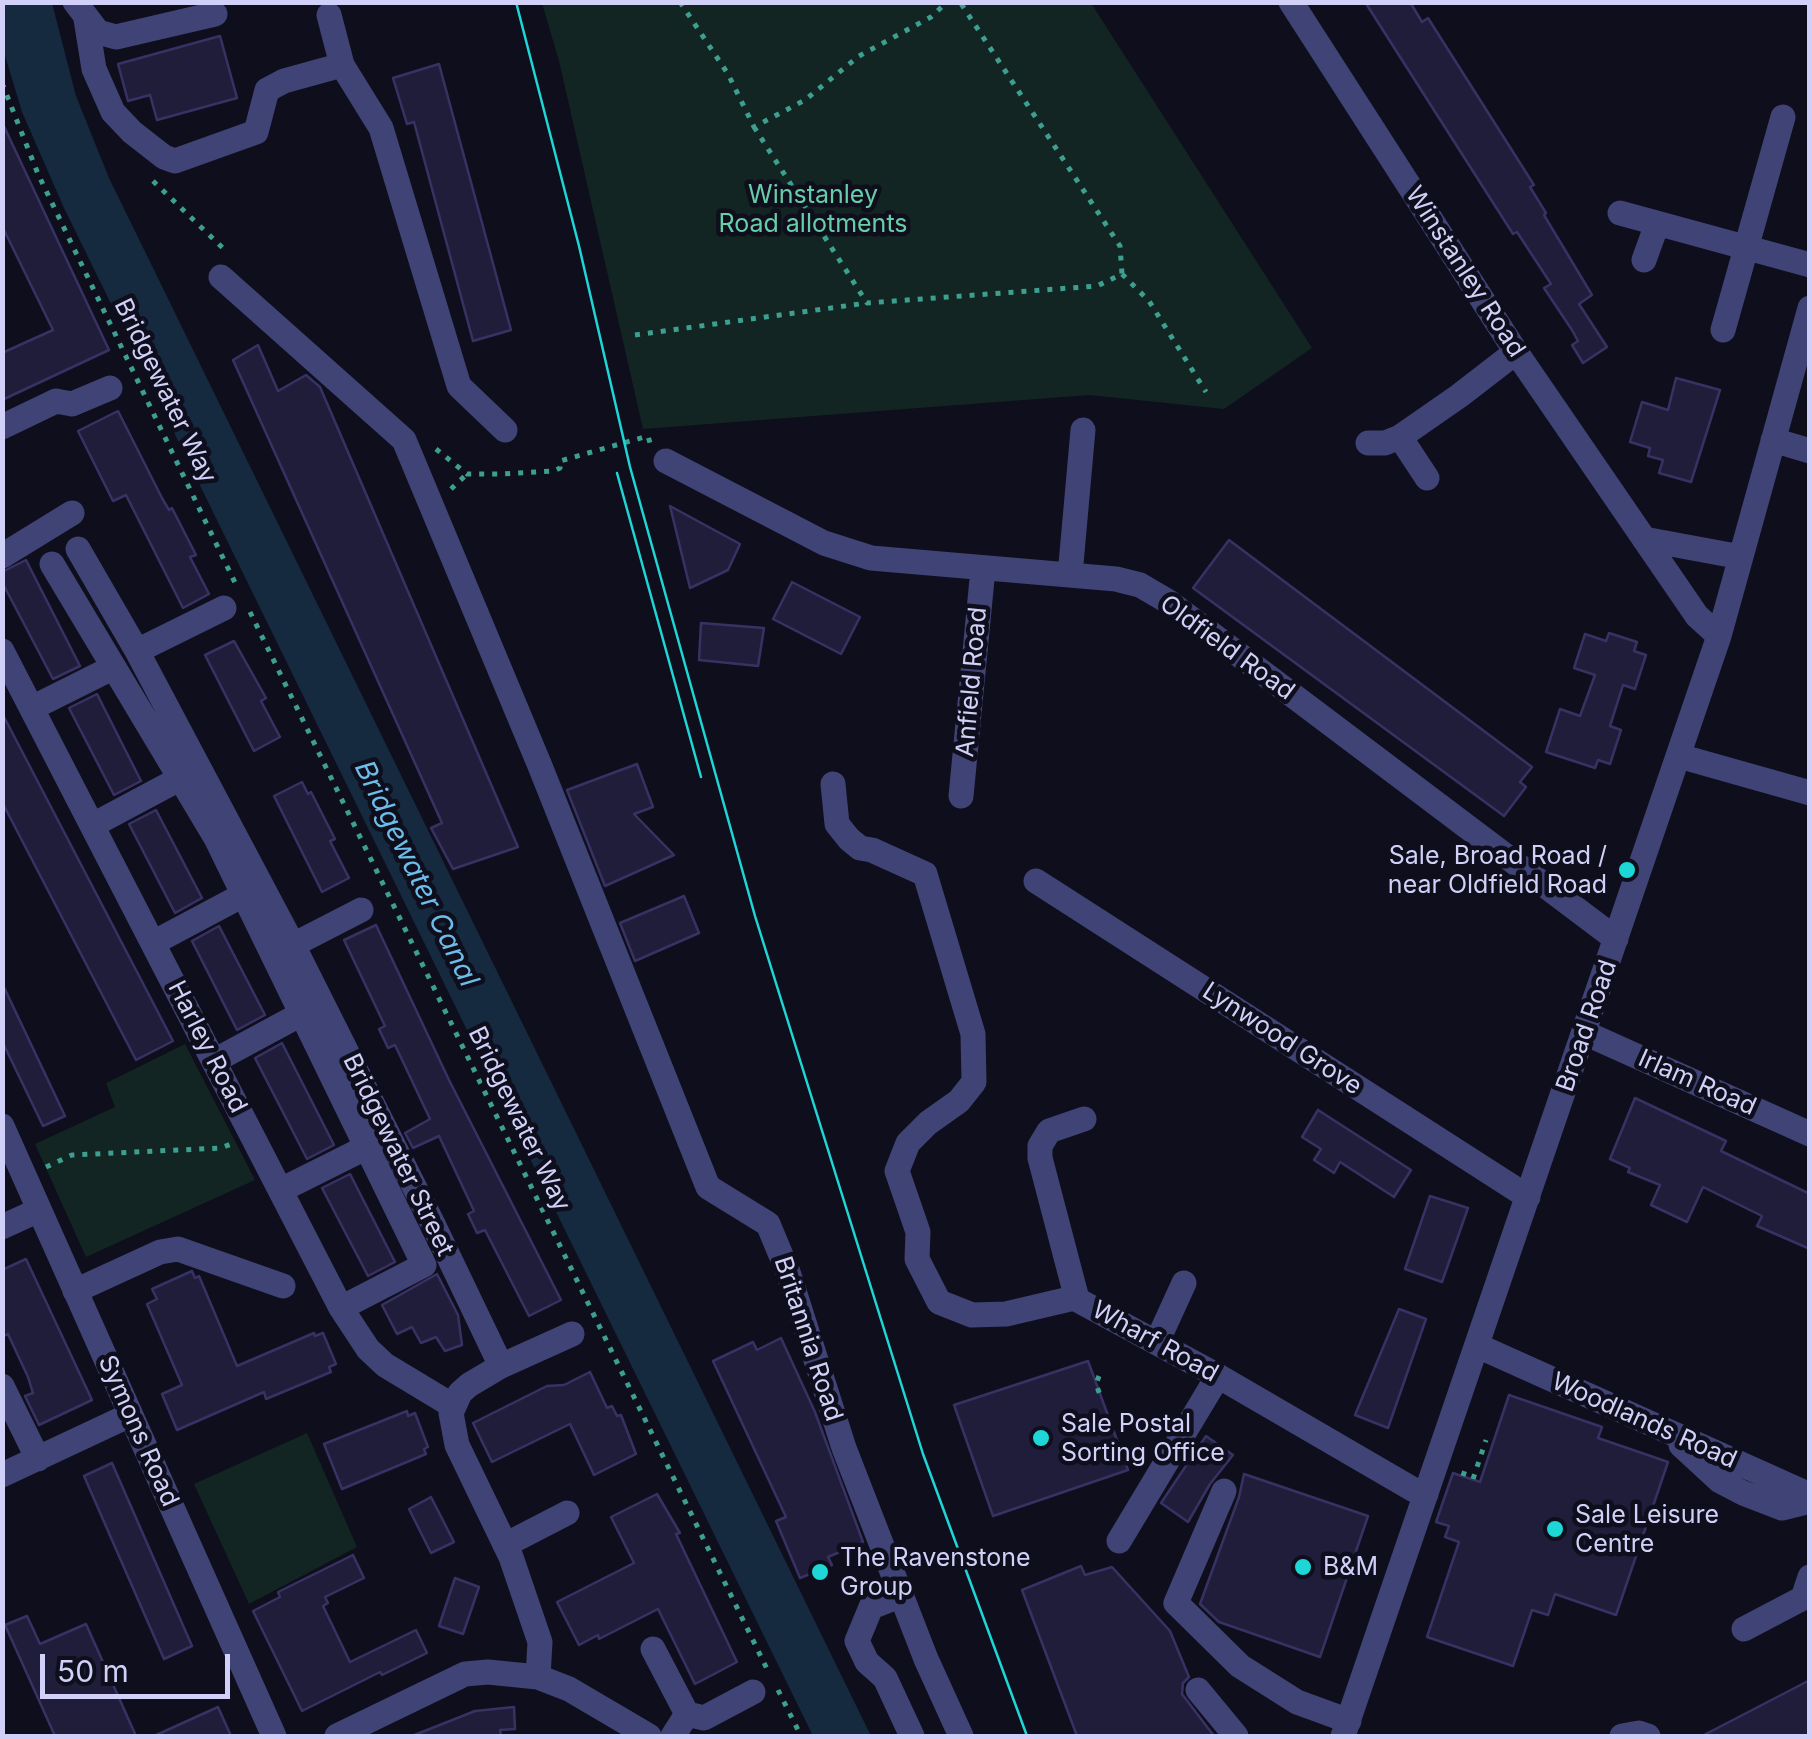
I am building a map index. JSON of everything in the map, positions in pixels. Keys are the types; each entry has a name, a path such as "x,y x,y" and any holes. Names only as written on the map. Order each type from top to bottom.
{"street":[{"name":"Winstanley Road","path":"1291,2 1516,352 1698,616 1719,636"},
{"path":"81,11 98,32 116,37 215,14"},
{"path":"81,11 94,69 113,112 132,132 176,161 256,132 268,90 284,81 342,65"},
{"path":"329,16 342,65 380,128 459,386 506,430"},
{"path":"1723,330 1784,117"},
{"path":"1620,213 1810,266"},
{"path":"1644,260 1657,224"},
{"name":"Britannia Road","path":"229,268 404,440 623,969 708,1187 768,1224 788,1272 844,1448 961,1736"},
{"name":"Broad Road","path":"1346,1729 1719,636 1810,308"},
{"path":"1368,443 1400,437 1516,352"},
{"path":"2,426 56,401 72,404 110,388"},
{"path":"1070,575 1083,430"},
{"path":"1400,437 1427,478"},
{"path":"1773,440 1810,451"},
{"name":"Oldfield Road","path":"666,461 824,544 871,558 1116,578 1140,585 1169,602 1616,940"},
{"path":"2,556 72,513"},
{"path":"1644,539 1742,556"},
{"name":"Bridgewater Street","path":"78,548 293,945 434,1224 500,1366"},
{"path":"52,564 245,894 424,1264 340,1308"},
{"name":"Anfield Road","path":"961,796 983,569"},
{"path":"137,651 224,608"},
{"name":"Harley Road","path":"2,651 340,1308 368,1349 385,1365 452,1406"},
{"path":"32,708 114,666"},
{"path":"1679,756 1810,792"},
{"path":"93,825 180,778"},
{"name":"Wharf Road","path":"833,784 837,824 850,839 860,848 925,874 973,1034 974,1082 959,1101 928,1122 908,1143 898,1171 918,1232 917,1260 932,1293 940,1302 972,1315 1006,1314 1076,1300 1426,1494"},
{"name":"Lynwood Grove","path":"1036,881 1528,1197"},
{"path":"153,943 245,894"},
{"path":"293,945 361,910"},
{"path":"214,1060 302,1013"},
{"name":"Irlam Road","path":"1585,1033 1810,1134"},
{"path":"1076,1300 1040,1146 1049,1131 1084,1118"},
{"name":"Symons Road","path":"2,1126 274,1736"},
{"path":"281,1190 367,1146"},
{"path":"2,1227 39,1210"},
{"path":"75,1291 160,1252 178,1250 283,1286"},
{"path":"1157,1342 1184,1283"},
{"path":"538,1677 540,1642 505,1545 457,1445 452,1430 452,1406 470,1384 500,1366 572,1334"},
{"name":"Woodlands Road","path":"1478,1346 1810,1498"},
{"path":"1118,1540 1218,1376"},
{"path":"2,1386 38,1458"},
{"path":"2,1476 130,1415"},
{"path":"1224,1490 1176,1603 1240,1666 1346,1729"},
{"path":"505,1545 567,1513"},
{"path":"1744,1630 1803,1598 1810,1577"},
{"path":"902,1595 871,1607 857,1641 867,1662 885,1678 912,1736"},
{"path":"653,1649 680,1725 704,1718 753,1692"},
{"path":"354,1733 465,1674 488,1672 538,1677 569,1689 649,1736"},
{"path":"1198,1690 1236,1736"},
{"path":"1622,1736 1648,1736"}],"path":[{"path":"680,2 728,74 754,127 867,303"},
{"path":"754,127 804,100 859,56 931,16 946,2"},
{"path":"960,2 1120,246 1122,274 1149,300 1206,392"},
{"name":"Bridgewater Way","path":"2,83 38,174 200,510 801,1736"},
{"path":"152,180 229,268"},
{"path":"636,336 867,303 1097,286 1122,274"},
{"path":"431,446 467,474 500,474 560,468 560,461 648,436"},
{"path":"24,1177 72,1155 221,1148 252,1134"},
{"path":"1099,1376 1096,1384 1100,1395"},
{"path":"1473,1479 1486,1440"}],"green space":[{"name":"Winstanley Road allotments","path":"542,3 1091,3 1312,348 1224,409 1089,395 643,429 559,61"},
{"path":"185,1044 255,1180 86,1257 35,1144 115,1107 106,1083"},
{"path":"307,1433 357,1547 249,1604 194,1484"}],"water":[{"name":"Bridgewater Canal","path":"2,3 52,3 76,96 109,178 871,1736 813,1736 64,208 22,112 3,49"}],"building":[{"path":"1365,2 1410,2 1422,22 1428,18 1534,185 1530,187 1544,215 1592,295 1579,304 1607,347 1583,363 1572,345 1578,341 1544,288 1551,284 1517,232 1513,234"},
{"path":"220,36 237,98 157,120 150,95 128,101 118,64"},
{"path":"439,64 511,330 473,341 414,122 407,124 393,78"},
{"path":"2,122 109,350 2,400 2,353 53,330 2,226"},
{"path":"258,345 278,391 306,375 320,387 518,847 453,869 431,828 442,823 233,360"},
{"path":"1676,378 1720,390 1691,482 1659,473 1663,460 1648,456 1650,448 1630,442 1642,402 1668,410"},
{"path":"118,411 196,555 190,557 209,594 183,608 126,495 113,501 78,431"},
{"path":"670,506 740,544 728,570 690,588"},
{"path":"1229,540 1532,767 1520,782 1526,787 1504,816 1193,588"},
{"path":"26,560 80,666 53,679 2,582 2,572"},
{"path":"792,582 860,617 841,654 773,619"},
{"path":"701,623 764,628 758,666 699,660"},
{"path":"1609,633 1637,642 1634,651 1646,655 1635,689 1623,685 1610,726 1621,730 1610,764 1598,760 1595,768 1546,752 1560,709 1580,716 1595,675 1574,668 1585,634 1606,641"},
{"path":"234,641 266,698 261,701 280,737 254,751 205,655"},
{"path":"97,694 141,781 114,795 69,708"},
{"path":"2,713 173,1041 136,1060 2,802"},
{"path":"637,764 653,807 634,814 674,855 605,886 567,790"},
{"path":"302,782 335,839 330,841 349,878 322,892 274,796"},
{"path":"156,810 202,898 175,913 129,824"},
{"path":"684,896 699,933 635,961 620,923"},
{"path":"376,925 449,1080 561,1300 529,1316 485,1230 477,1233 468,1214 474,1211 439,1136 413,1148 405,1133 430,1119 395,1045 388,1048 379,1029 385,1026 344,940"},
{"path":"219,926 265,1015 237,1030 192,941"},
{"path":"2,983 65,1116 43,1126 2,1041"},
{"path":"282,1043 334,1145 307,1159 255,1058"},
{"path":"1635,1098 1726,1141 1721,1151 1810,1194 1810,1249 1757,1226 1762,1216 1703,1187 1687,1222 1651,1205 1660,1185 1628,1172 1630,1168 1610,1159"},
{"path":"1318,1110 1411,1170 1394,1197 1340,1162 1334,1173 1314,1160 1321,1149 1302,1137"},
{"path":"350,1174 395,1262 368,1276 322,1188"},
{"path":"1430,1196 1468,1208 1442,1282 1405,1269"},
{"path":"26,1259 92,1400 39,1425 25,1396 33,1393 28,1377 8,1334 2,1337 2,1270"},
{"path":"192,1271 195,1278 199,1276 237,1366 314,1333 323,1333 336,1364 329,1367 331,1372 266,1399 264,1392 177,1430 162,1394 182,1385 147,1304 157,1299 152,1289"},
{"path":"437,1274 458,1315 462,1345 445,1351 436,1337 421,1343 412,1327 397,1334 382,1305"},
{"path":"1399,1309 1426,1319 1388,1428 1355,1415"},
{"path":"781,1338 815,1412 863,1542 828,1557 832,1565 800,1578 776,1521 786,1517 713,1361 753,1342 757,1350"},
{"name":"Sale Postal Sorting Office","path":"1088,1361 1128,1470 993,1516 954,1405"},
{"path":"590,1372 607,1408 612,1406 617,1416 621,1415 636,1454 594,1475 570,1424 492,1462 473,1423 547,1386 564,1385"},
{"name":"Sale Leisure Centre","path":"1509,1395 1602,1427 1598,1438 1668,1462 1616,1615 1555,1594 1548,1615 1532,1610 1513,1666 1427,1637 1459,1542 1445,1537 1449,1526 1436,1522 1453,1473 1480,1482"},
{"path":"407,1411 408,1416 415,1413 428,1447 424,1449 426,1454 342,1489 324,1444"},
{"path":"1206,1436 1233,1455 1188,1522 1161,1503"},
{"path":"112,1463 192,1646 164,1659 84,1476"},
{"path":"1244,1474 1368,1516 1320,1657 1219,1622 1200,1604"},
{"path":"657,1494 680,1533 676,1534 737,1662 695,1684 658,1609 579,1645 557,1602 634,1563 611,1517"},
{"path":"431,1497 454,1542 431,1553 409,1509"},
{"path":"353,1555 364,1578 325,1597 328,1603 323,1606 350,1662 416,1630 427,1653 302,1711 253,1611 280,1597 278,1592"},
{"path":"1081,1566 1085,1575 1112,1567 1170,1631 1189,1677 1183,1683 1182,1694 1214,1736 1077,1736 1022,1590"},
{"path":"455,1578 479,1587 463,1634 439,1626"},
{"path":"27,1616 40,1644 86,1624 136,1736 55,1736 5,1625"},
{"path":"1810,1680 1810,1736 1702,1736"},
{"path":"218,1707 231,1736 154,1736"},
{"path":"514,1707 515,1729 500,1730 501,1736 412,1736 475,1711"}],"tram line":[{"path":"516,2 579,246 630,467 755,916 923,1454 1027,1736"},
{"path":"617,473 701,777"}],"place":[{"name":"Sale, Broad Road / near Oldfield Road","path":"1627,870"},
{"name":"Sale Postal Sorting Office","path":"1041,1438"},
{"name":"Sale Leisure Centre","path":"1555,1529"},
{"name":"B&M","path":"1303,1567"},
{"name":"The Ravenstone Group","path":"820,1572"}]}
